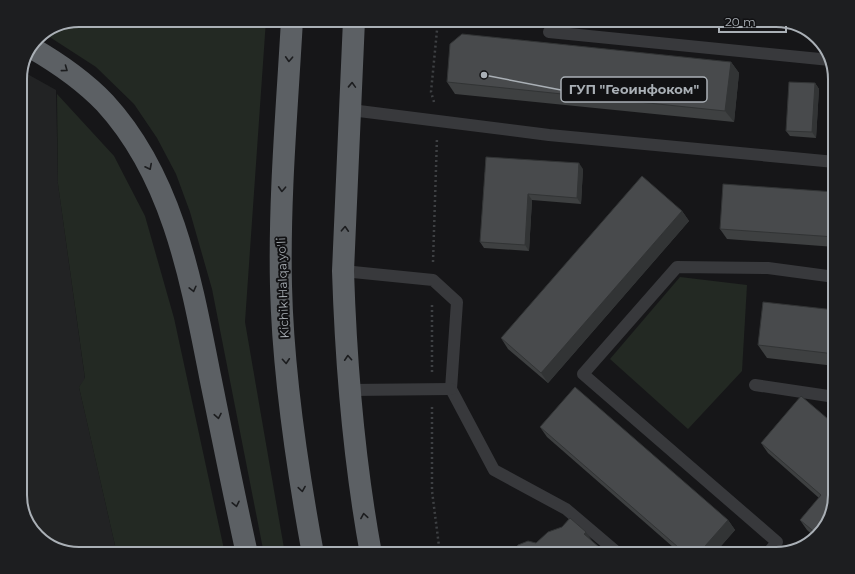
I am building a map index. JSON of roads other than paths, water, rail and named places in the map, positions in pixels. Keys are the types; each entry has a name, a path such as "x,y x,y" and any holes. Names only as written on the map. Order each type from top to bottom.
{"highway":[{"name":"Kichik Halqa yo'li","path":"292,27 281,217 281,288 288,379 297,454 312,547"},
{"path":"354,27 343,271 344,312 354,443 363,513 370,547"},
{"path":"36,50 65,68 104,102 124,126 141,151 158,183 172,221 193,289 245,547"}],"lane":[{"path":"549,32 824,59"},
{"path":"351,110 549,135 828,161"},
{"path":"773,547 777,542 583,374 677,267 768,268 828,276"},
{"path":"343,271 432,280 457,302 451,389 494,470 566,509 611,547"},
{"path":"755,385 828,396"},
{"path":"350,390 451,389"}],"place":[{"name":"ГУП \"Геоинфоком\"","path":"484,75"}]}
